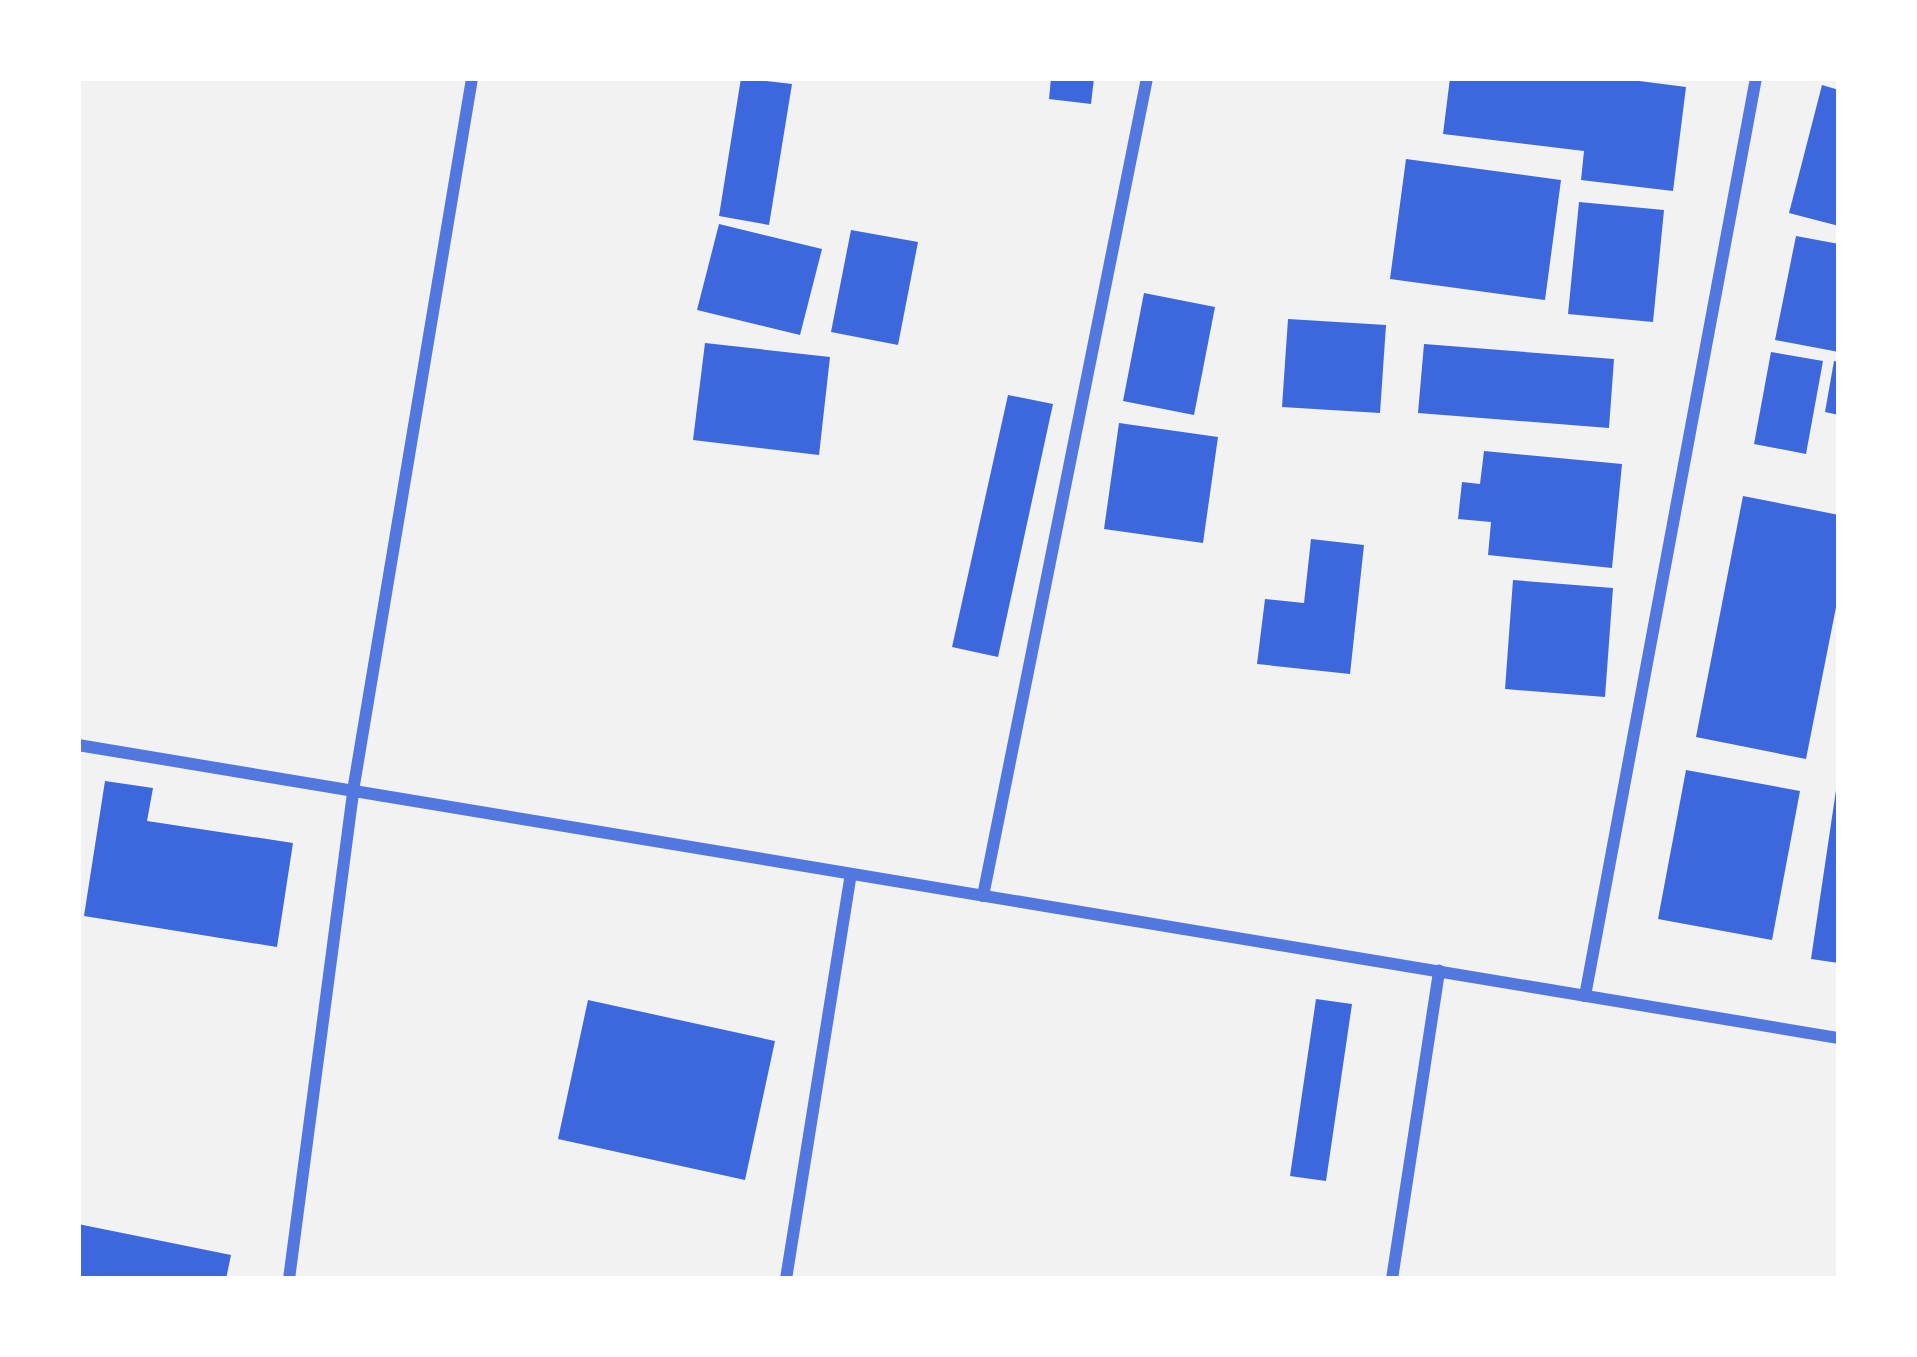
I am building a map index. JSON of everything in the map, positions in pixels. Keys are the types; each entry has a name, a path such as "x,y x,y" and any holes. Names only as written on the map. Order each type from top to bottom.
{"street":[{"path":"289,1279 353,791 472,78"},
{"path":"983,896 1147,78"},
{"path":"1585,996 1756,78"},
{"path":"78,745 1839,1038"},
{"path":"786,1279 851,874"},
{"path":"1392,1279 1438,971"}],"building":[{"path":"741,78 792,84 769,225 719,216"},
{"path":"1051,78 1094,78 1091,104 1049,99"},
{"path":"1450,78 1616,78 1686,87 1673,191 1581,180 1584,151 1443,134"},
{"path":"1822,85 1839,90 1839,226 1789,213"},
{"path":"1406,159 1561,180 1545,300 1390,279"},
{"path":"1579,202 1664,210 1653,322 1568,314"},
{"path":"719,224 822,249 800,335 697,310"},
{"path":"851,230 918,242 898,345 831,332"},
{"path":"1796,236 1839,244 1839,352 1775,340"},
{"path":"1144,293 1215,307 1194,415 1123,401"},
{"path":"1288,319 1386,325 1380,413 1282,407"},
{"path":"705,343 830,357 819,455 693,440"},
{"path":"1424,344 1614,359 1609,428 1418,413"},
{"path":"1771,352 1823,361 1806,454 1754,444"},
{"path":"1834,361 1839,362 1839,415 1825,412"},
{"path":"1008,395 1053,404 998,657 952,647"},
{"path":"1119,423 1218,437 1203,543 1104,529"},
{"path":"1484,451 1622,464 1612,568 1488,555 1491,522 1458,519 1462,482 1480,484"},
{"path":"1743,496 1839,515 1839,592 1806,759 1696,737"},
{"path":"1311,539 1364,545 1350,674 1257,664 1265,599 1304,603"},
{"path":"1513,580 1613,588 1605,697 1505,689"},
{"path":"1686,770 1800,791 1772,940 1658,919"},
{"path":"1839,770 1839,963 1811,959"},
{"path":"105,781 153,788 147,821 293,843 277,947 84,916"},
{"path":"1316,999 1352,1004 1326,1181 1290,1176"},
{"path":"588,1000 775,1041 745,1180 558,1139"},
{"path":"78,1224 231,1255 226,1279 78,1279"}]}
